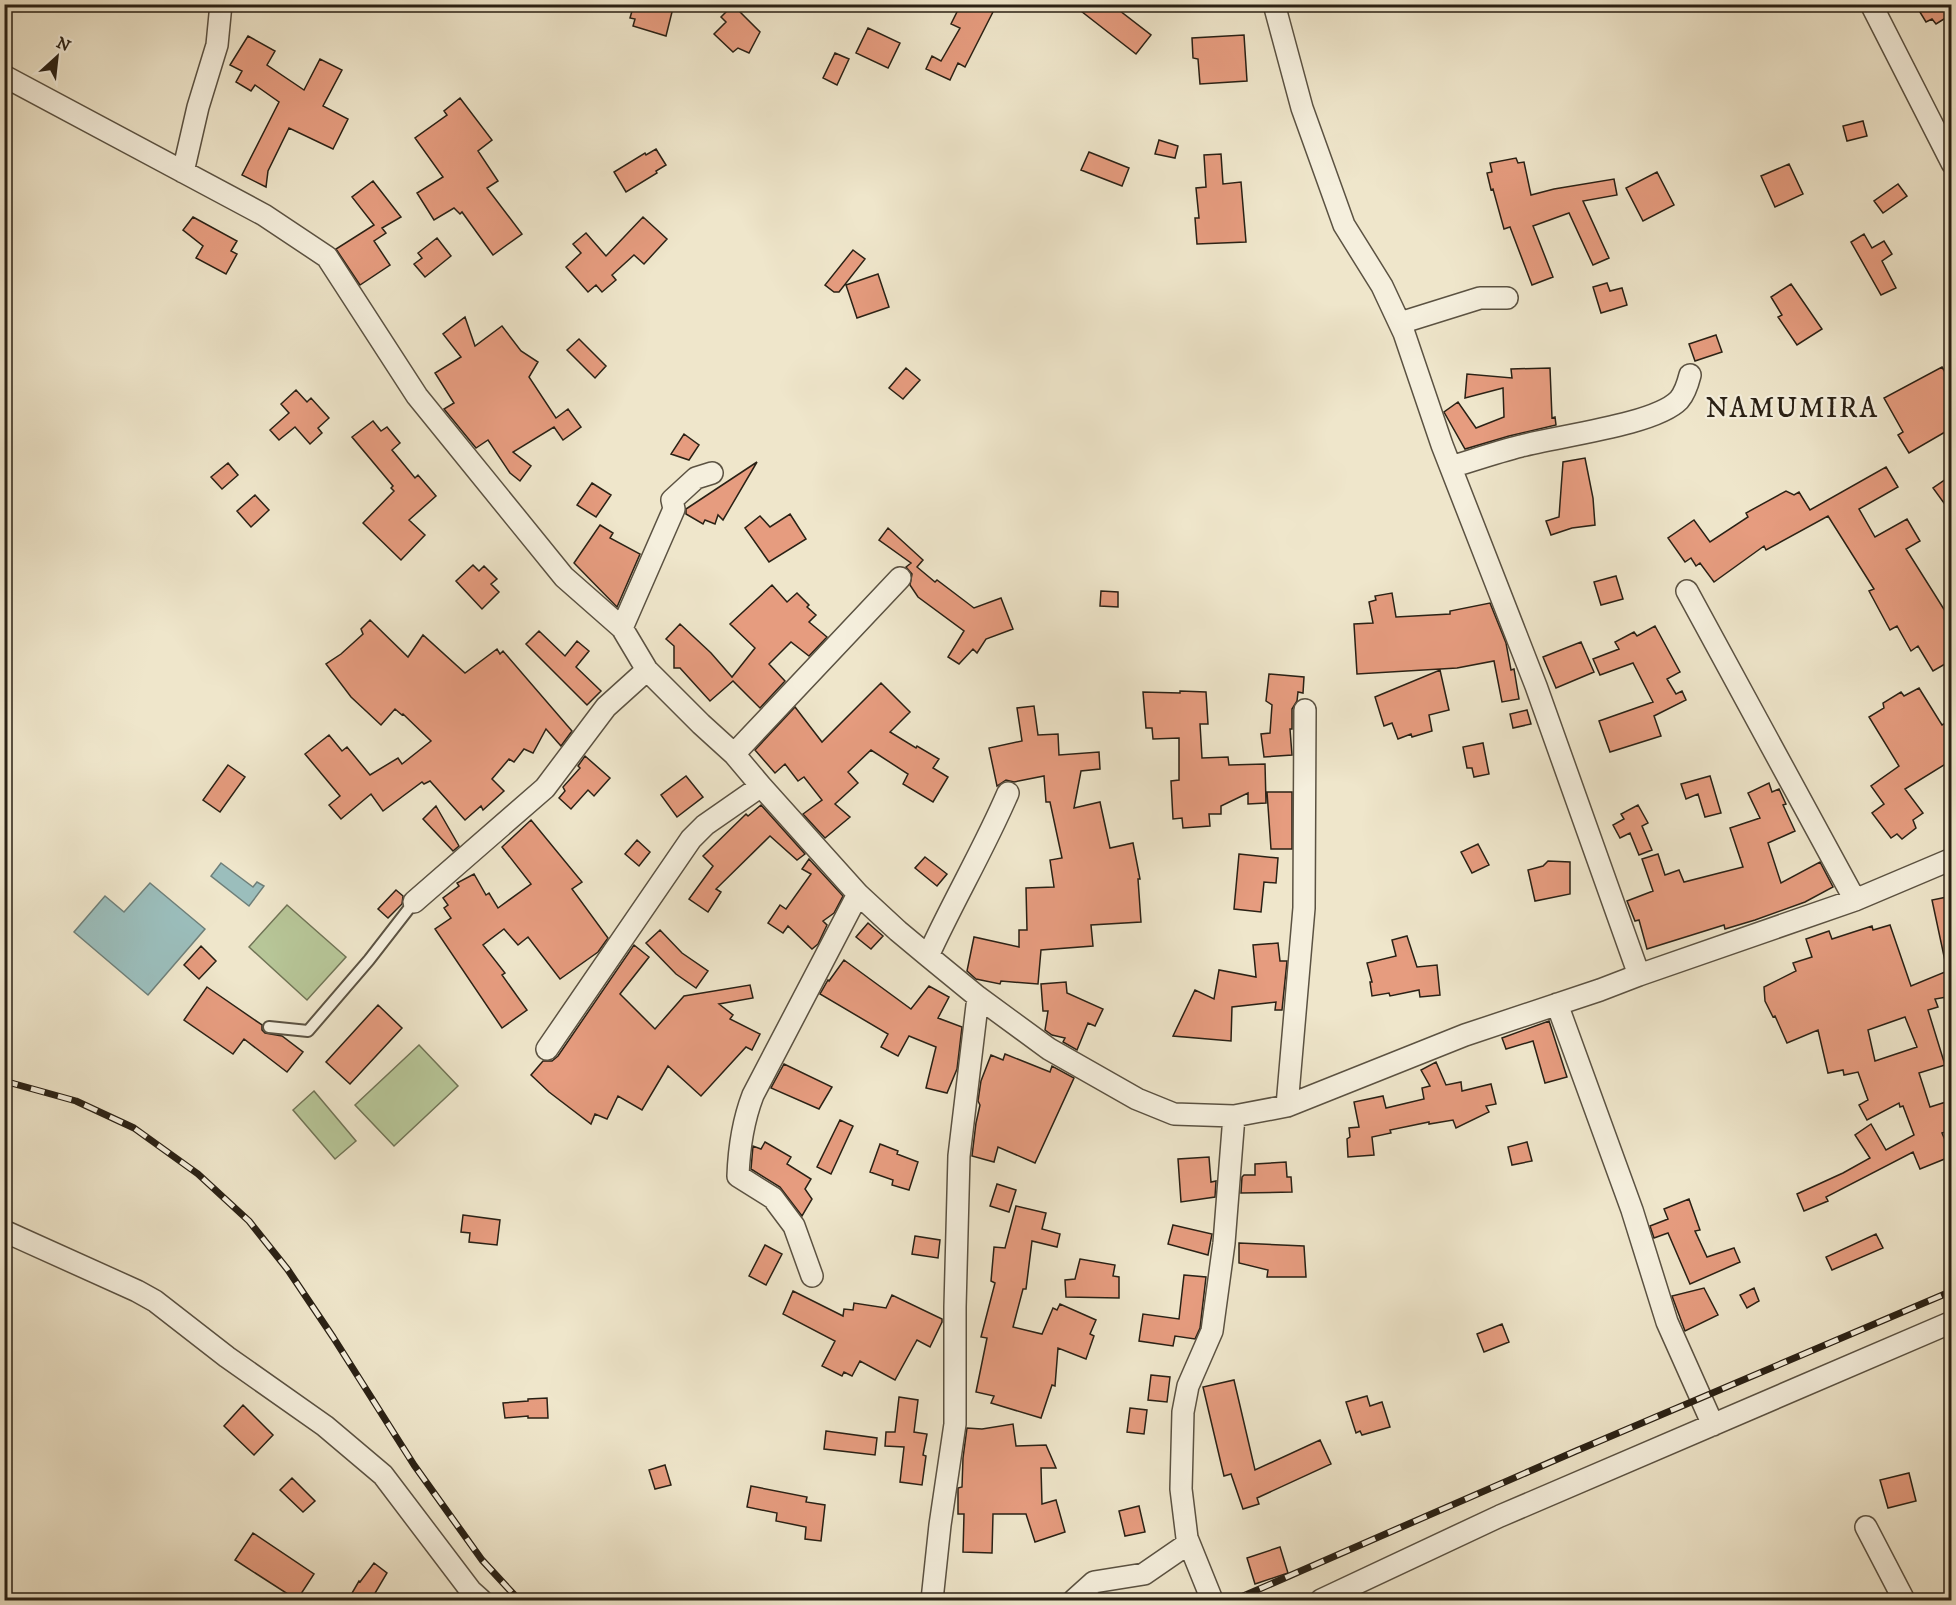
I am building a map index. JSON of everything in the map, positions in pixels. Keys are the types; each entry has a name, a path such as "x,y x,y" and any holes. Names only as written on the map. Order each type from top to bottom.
{"street":[{"path":"183,172 198,107 217,45 221,4"},
{"path":"1274,4 1302,108 1344,225 1382,286 1400,323 1451,467 1536,686 1639,975"},
{"path":"1871,4 1952,163"},
{"path":"4,76 264,215 327,256 417,396 564,577 622,628 647,670 734,754 858,894 898,931 978,997 1049,1049 1137,1099 1174,1114 1234,1116 1287,1106 1465,1035 1855,900 1952,859"},
{"path":"1400,323 1480,298 1507,298"},
{"path":"1451,467 1522,445 1625,423 1659,412 1678,400 1690,375"},
{"path":"622,628 674,509 672,500 696,478 712,473"},
{"path":"734,754 900,578"},
{"path":"1688,591 1855,900"},
{"path":"414,902 545,788 606,707 647,670"},
{"path":"1287,1106 1304,908 1305,710"},
{"path":"548,1049 691,839 705,825 761,786"},
{"path":"928,956 948,911 992,829 1008,793"},
{"path":"812,1276 794,1226 773,1198 738,1176 739,1148 747,1110 753,1095 858,894"},
{"path":"932,1600 955,1424 959,1156 978,997"},
{"path":"1557,1005 1632,1210 1667,1322 1713,1425"},
{"path":"1212,1600 1189,1543 1180,1489 1183,1413 1188,1386 1212,1331 1224,1243 1234,1116"},
{"path":"4,1231 155,1301 227,1357 326,1425 383,1475 471,1591 481,1600"},
{"path":"1321,1600 1500,1516 1952,1322"},
{"path":"1866,1527 1899,1596 1904,1600"},
{"path":"1074,1600 1094,1582 1144,1574 1189,1543"}],"lane":[{"path":"269,1027 308,1031 369,960 414,902"}],"green space":[{"path":"287,905 346,957 307,1000 249,947"},
{"path":"419,1045 458,1086 394,1146 355,1105"},
{"path":"314,1091 356,1141 335,1159 293,1110"}],"water":[{"path":"221,863 253,887 257,882 264,886 249,906 211,876"},
{"path":"150,883 205,929 148,995 74,932 105,896 124,912"}],"building":[{"path":"634,4 674,4 666,36 633,26 635,19 630,18"},
{"path":"961,4 997,4 965,67 958,63 950,80 926,69 932,56 941,61 960,28 951,24"},
{"path":"1072,4 1111,4 1151,35 1136,54"},
{"path":"1915,4 1952,4 1952,14 1936,24 1932,19 1926,22"},
{"path":"733,5 760,32 749,53 738,48 733,52 714,34 726,22 721,17"},
{"path":"868,28 900,43 888,68 856,53"},
{"path":"1244,35 1247,81 1200,84 1198,59 1193,58 1192,38"},
{"path":"248,36 275,51 267,65 304,90 320,59 342,70 323,106 348,119 333,149 289,128 268,171 266,187 242,175 279,102 255,85 251,91 236,82 242,71 230,65"},
{"path":"835,53 849,59 837,85 823,78"},
{"path":"460,98 492,140 478,151 498,181 487,188 522,234 493,255 462,212 460,214 454,208 434,220 417,193 443,177 415,138 447,115 444,111"},
{"path":"1863,121 1867,136 1847,141 1843,126"},
{"path":"1159,140 1178,146 1175,158 1155,154"},
{"path":"656,149 666,165 626,192 614,172"},
{"path":"1089,152 1129,168 1122,186 1081,170"},
{"path":"1221,154 1223,184 1241,182 1246,242 1197,244 1195,218 1199,218 1196,188 1206,187 1204,155"},
{"path":"1516,158 1518,163 1524,162 1531,195 1614,179 1617,195 1583,201 1609,258 1593,265 1569,213 1533,226 1553,277 1532,285 1510,227 1504,229 1487,173 1492,172 1490,163"},
{"path":"1789,164 1803,194 1775,207 1761,176"},
{"path":"1657,172 1674,205 1643,221 1626,188"},
{"path":"373,181 401,217 382,228 386,233 374,241 390,265 360,285 336,249 374,225 352,197"},
{"path":"1898,184 1907,196 1883,213 1874,201"},
{"path":"193,217 237,241 231,251 237,254 226,274 196,258 203,246 183,230"},
{"path":"643,217 667,239 644,264 634,255 612,275 616,280 602,292 596,285 588,292 566,267 581,253 573,244 586,233 606,256"},
{"path":"1864,234 1872,248 1884,241 1892,254 1882,261 1896,288 1881,295 1851,242"},
{"path":"437,238 451,256 425,277 414,264 422,258 418,253"},
{"path":"853,250 865,259 839,292 834,292 825,285"},
{"path":"878,274 889,307 857,318 846,285"},
{"path":"1607,283 1610,291 1622,288 1627,305 1601,313 1593,287"},
{"path":"1791,284 1822,329 1797,345 1778,317 1782,315 1771,297"},
{"path":"465,317 475,346 502,326 521,351 538,362 529,377 556,418 568,409 581,427 563,440 554,427 513,452 531,466 520,481 510,473 488,440 476,448 444,409 454,403 435,373 461,357 443,334"},
{"path":"1716,335 1722,352 1695,361 1689,344"},
{"path":"579,339 606,366 595,378 567,350"},
{"path":"1942,367 1952,384 1952,428 1909,453 1898,435 1903,432 1884,398"},
{"path":"906,368 920,380 903,399 889,388"},
{"path":"1550,368 1552,418 1555,417 1556,425 1465,449 1444,412 1458,402 1476,428 1504,417 1503,388 1465,398 1467,374 1512,378 1511,369"},
{"path":"296,390 307,402 311,398 329,418 318,428 322,433 310,444 295,427 279,440 270,430 289,413 281,404"},
{"path":"373,421 381,431 387,427 400,443 392,450 415,478 418,475 436,496 409,520 425,535 401,560 363,523 394,491 391,488 393,486 352,437"},
{"path":"684,434 699,445 689,460 671,454"},
{"path":"1585,458 1593,498 1595,525 1572,528 1551,535 1546,521 1559,517 1563,462"},
{"path":"757,462 723,520 718,515 715,524 705,520 703,524 686,514 686,509"},
{"path":"228,463 238,475 222,489 211,477"},
{"path":"1886,467 1898,487 1859,509 1875,537 1907,519 1920,541 1906,549 1952,622 1952,660 1933,671 1918,646 1911,651 1897,626 1890,630 1869,591 1874,589 1828,516 1766,550 1764,546 1714,582 1700,563 1696,566 1691,558 1685,562 1668,538 1694,520 1710,542 1748,517 1746,513 1786,491 1794,495 1799,492 1810,510"},
{"path":"1952,475 1952,514 1933,488"},
{"path":"592,483 611,495 596,517 577,505"},
{"path":"255,495 269,510 251,527 237,511"},
{"path":"790,514 806,539 769,562 745,528 760,516 770,527"},
{"path":"600,525 613,533 610,538 640,554 617,607 574,563"},
{"path":"888,528 923,560 917,567 974,608 1001,598 1013,629 986,639 977,653 973,649 959,664 948,657 964,631 918,597 910,585 912,574 906,567 911,563 879,540"},
{"path":"473,565 479,571 484,566 497,579 491,584 499,592 482,609 456,581"},
{"path":"1616,576 1623,599 1601,605 1594,582"},
{"path":"772,585 787,602 797,593 816,615 809,622 827,637 809,656 791,642 769,664 785,681 760,708 733,681 710,701 680,668 674,668 674,646 666,639 680,624 711,653 732,677 755,648 730,624"},
{"path":"1101,591 1118,592 1118,607 1100,606"},
{"path":"1392,593 1396,617 1450,614 1450,611 1490,603 1506,643 1511,670 1514,669 1519,699 1502,702 1494,661 1457,668 1357,674 1354,624 1373,623 1369,602 1376,600 1375,596"},
{"path":"370,620 408,657 423,635 465,673 497,649 500,654 503,651 572,731 561,746 546,729 533,753 524,749 514,762 509,759 492,779 504,791 483,810 481,806 465,820 430,781 424,784 422,782 383,811 371,794 341,819 329,805 340,796 305,754 329,735 342,751 347,747 370,775 398,758 402,764 431,741 395,709 381,725 351,697 326,664 363,634 361,629"},
{"path":"1655,626 1680,672 1667,679 1676,694 1682,691 1686,700 1654,716 1661,736 1610,752 1599,721 1653,702 1633,663 1600,675 1593,659 1619,649 1615,642 1634,632 1637,636"},
{"path":"539,631 565,656 577,641 589,651 576,667 601,691 587,705 526,644"},
{"path":"1581,642 1594,672 1556,688 1543,657"},
{"path":"1440,670 1449,710 1429,715 1432,731 1412,737 1411,734 1398,739 1392,723 1384,726 1375,697"},
{"path":"1269,674 1304,677 1303,693 1298,692 1297,701 1292,709 1292,729 1290,729 1292,755 1264,757 1261,734 1270,733 1272,705 1266,701"},
{"path":"881,683 910,712 890,732 939,759 933,768 948,777 933,802 903,784 908,774 871,750 848,772 858,783 835,804 850,817 825,838 803,814 822,800 804,777 798,781 785,764 775,773 755,750 795,707 822,742"},
{"path":"1919,688 1942,725 1952,719 1952,760 1905,789 1923,813 1913,820 1916,828 1902,839 1897,834 1891,838 1872,813 1884,804 1871,786 1899,766 1869,717 1884,708 1883,703 1901,692 1904,696"},
{"path":"1180,691 1206,692 1208,724 1200,724 1202,758 1228,757 1229,765 1265,764 1266,803 1248,804 1248,793 1221,806 1221,814 1209,814 1210,826 1183,828 1182,818 1173,819 1171,781 1179,780 1179,738 1153,739 1152,728 1146,728 1143,692 1180,693"},
{"path":"1034,706 1038,735 1058,734 1059,755 1099,752 1100,769 1081,771 1074,808 1100,802 1110,848 1133,843 1140,879 1138,879 1141,922 1091,925 1093,946 1041,950 1038,984 1001,981 1000,984 976,979 967,971 974,937 1019,947 1019,930 1027,930 1026,888 1054,887 1050,860 1062,858 1050,802 1046,802 1044,776 1014,782 1006,780 997,786 989,748 1022,741 1017,708"},
{"path":"1527,710 1531,724 1513,728 1510,714"},
{"path":"1483,743 1489,774 1474,777 1472,768 1467,768 1463,747"},
{"path":"585,756 610,778 594,796 588,790 571,809 559,798 565,791 563,787 580,768 578,766"},
{"path":"228,765 245,777 220,812 203,800"},
{"path":"686,776 703,797 677,817 661,795"},
{"path":"1710,776 1721,813 1705,817 1698,794 1686,799 1681,784"},
{"path":"1769,783 1772,792 1779,789 1786,804 1783,805 1795,831 1768,843 1781,883 1820,862 1833,887 1805,902 1755,920 1725,929 1724,925 1647,949 1639,920 1635,921 1627,901 1653,891 1642,859 1658,854 1665,875 1679,870 1684,882 1743,867 1730,828 1760,818 1748,793"},
{"path":"1267,792 1292,792 1292,849 1271,849"},
{"path":"761,805 805,854 797,860 770,836 716,889 721,892 708,912 689,899 713,866 703,856 746,814 748,816"},
{"path":"1638,805 1648,823 1642,826 1652,850 1639,855 1630,833 1620,838 1613,825 1624,819 1621,814"},
{"path":"436,806 459,846 453,851 423,819"},
{"path":"531,820 582,882 572,889 608,938 598,952 560,979 528,937 518,945 504,929 483,945 505,973 502,975 527,1010 502,1028 435,929 451,918 444,908 448,905 443,898 459,886 457,883 474,874 486,895 489,893 498,908 531,884 502,847"},
{"path":"637,840 650,852 639,866 625,854"},
{"path":"1478,844 1489,865 1472,873 1461,852"},
{"path":"1239,854 1278,858 1276,883 1264,882 1261,912 1234,909"},
{"path":"925,857 947,874 937,886 915,868"},
{"path":"809,859 843,896 834,913 823,921 827,925 818,944 812,949 788,926 783,933 768,923 780,905 786,909 811,874 802,869"},
{"path":"1548,861 1570,862 1570,894 1535,901 1528,870 1543,866"},
{"path":"396,890 403,896 402,904 388,918 378,909"},
{"path":"1952,896 1952,960 1945,961 1932,900"},
{"path":"868,923 883,936 871,949 856,937"},
{"path":"1890,925 1911,986 1952,969 1952,996 1935,999 1938,1007 1928,1010 1945,1065 1919,1073 1930,1107 1952,1100 1952,1130 1942,1133 1952,1156 1920,1169 1913,1152 1826,1197 1828,1201 1804,1211 1797,1194 1870,1158 1855,1135 1871,1124 1886,1150 1914,1135 1903,1106 1900,1107 1899,1103 1867,1120 1859,1105 1868,1100 1858,1072 1844,1075 1843,1070 1828,1073 1818,1030 1787,1043 1775,1016 1773,1017 1765,1001 1764,987 1796,971 1793,963 1812,957 1806,939 1829,931 1832,939 1872,926 1873,930","holes":["1905,1017 1917,1047 1875,1061 1868,1030"]},
{"path":"660,930 682,953 708,971 696,988 676,974 646,943"},
{"path":"1407,936 1417,967 1437,965 1440,995 1420,997 1419,990 1390,996 1389,993 1372,996 1370,982 1372,982 1367,963 1396,956 1392,940"},
{"path":"1278,943 1280,961 1287,961 1282,1010 1275,1010 1276,1002 1232,1007 1231,1041 1173,1036 1195,990 1214,999 1219,970 1256,977 1253,945"},
{"path":"634,945 649,957 620,994 655,1029 684,996 750,985 753,998 719,1004 733,1015 730,1019 760,1034 752,1050 746,1047 701,1096 668,1066 642,1110 618,1096 607,1119 595,1114 591,1124 531,1075 543,1061 552,1061 558,1056"},
{"path":"201,946 216,961 199,979 184,965"},
{"path":"844,960 911,1009 929,986 949,997 938,1018 962,1027 957,1069 947,1093 926,1088 936,1047 909,1036 898,1056 881,1047 888,1034 820,994"},
{"path":"1066,982 1067,993 1103,1009 1095,1026 1088,1023 1077,1050 1063,1042 1065,1038 1052,1035 1045,1030 1048,1011 1043,1011 1041,984"},
{"path":"207,987 262,1025 265,1033 282,1036 303,1052 287,1072 244,1039 233,1054 184,1020"},
{"path":"378,1005 402,1028 350,1084 326,1062"},
{"path":"1549,1021 1567,1077 1545,1083 1533,1041 1506,1049 1502,1038"},
{"path":"1005,1054 1050,1072 1052,1066 1074,1078 1035,1163 998,1147 994,1162 972,1156 980,1105 978,1101 981,1081 991,1055 1003,1060"},
{"path":"1436,1062 1446,1085 1461,1082 1462,1091 1491,1084 1496,1104 1486,1106 1489,1112 1456,1128 1453,1120 1390,1130 1391,1133 1372,1137 1374,1155 1348,1157 1349,1128 1359,1127 1354,1102 1383,1096 1386,1108 1424,1099 1422,1088 1430,1086 1421,1070"},
{"path":"784,1064 832,1087 819,1109 771,1088"},
{"path":"840,1120 853,1126 831,1174 817,1167"},
{"path":"765,1142 791,1157 787,1164 811,1179 805,1189 812,1199 802,1216 780,1187 751,1169 753,1146 761,1149"},
{"path":"1527,1142 1532,1161 1512,1165 1508,1147"},
{"path":"880,1144 918,1162 909,1190 892,1185 893,1180 870,1172"},
{"path":"1209,1157 1211,1182 1216,1181 1215,1197 1181,1202 1178,1159"},
{"path":"1286,1162 1287,1177 1291,1177 1292,1192 1241,1193 1242,1177 1255,1175 1255,1164"},
{"path":"997,1184 1016,1190 1009,1212 990,1206"},
{"path":"1689,1199 1700,1230 1695,1231 1707,1257 1734,1248 1740,1262 1690,1284 1668,1233 1654,1238 1650,1226 1668,1219 1664,1209"},
{"path":"1016,1206 1046,1213 1042,1229 1060,1234 1057,1247 1032,1241 1026,1289 1023,1289 1013,1327 1042,1334 1053,1308 1057,1310 1060,1304 1096,1320 1090,1334 1094,1336 1086,1359 1058,1348 1055,1386 1052,1385 1041,1418 991,1403 994,1396 976,1392 987,1338 981,1337 995,1283 991,1281 994,1247 1005,1248"},
{"path":"463,1215 500,1220 497,1245 469,1242 470,1233 461,1232"},
{"path":"1173,1225 1212,1234 1208,1255 1168,1244"},
{"path":"1876,1234 1883,1248 1832,1270 1826,1257"},
{"path":"915,1236 940,1240 938,1258 912,1254"},
{"path":"1239,1243 1304,1246 1306,1277 1267,1277 1268,1270 1239,1263"},
{"path":"765,1245 782,1254 766,1285 749,1276"},
{"path":"1080,1259 1115,1265 1113,1276 1119,1277 1119,1298 1066,1297 1065,1280 1075,1279"},
{"path":"1184,1275 1206,1277 1200,1328 1195,1339 1175,1336 1173,1346 1139,1341 1143,1314 1179,1319"},
{"path":"1704,1288 1718,1315 1685,1331 1672,1296"},
{"path":"1754,1288 1759,1301 1747,1308 1740,1295"},
{"path":"793,1291 843,1316 844,1309 853,1310 854,1303 886,1308 892,1295 942,1319 942,1322 930,1347 917,1340 895,1380 860,1361 852,1376 844,1372 842,1376 822,1366 835,1341 783,1314"},
{"path":"1502,1324 1509,1342 1484,1352 1477,1334"},
{"path":"1151,1375 1170,1377 1167,1402 1148,1400"},
{"path":"1234,1380 1255,1470 1320,1440 1331,1464 1257,1498 1259,1504 1243,1509 1231,1474 1224,1476 1203,1387"},
{"path":"1367,1396 1370,1406 1382,1402 1390,1427 1362,1435 1360,1431 1356,1433 1346,1402"},
{"path":"899,1397 918,1400 914,1432 927,1434 923,1455 926,1456 922,1485 900,1482 904,1447 885,1446 886,1432 895,1432"},
{"path":"547,1398 548,1418 528,1418 528,1416 505,1418 503,1403"},
{"path":"243,1405 273,1435 254,1455 224,1426"},
{"path":"1130,1408 1147,1410 1144,1434 1127,1432"},
{"path":"1013,1424 1016,1446 1046,1445 1056,1468 1041,1468 1042,1504 1056,1500 1065,1532 1035,1542 1026,1514 993,1514 992,1553 963,1552 964,1514 958,1514 958,1488 962,1487 967,1428 982,1429"},
{"path":"826,1431 877,1438 875,1455 824,1449"},
{"path":"665,1465 671,1485 655,1489 649,1470"},
{"path":"1909,1473 1916,1501 1888,1508 1880,1480"},
{"path":"292,1478 315,1501 303,1512 280,1490"},
{"path":"751,1486 807,1497 806,1502 825,1505 821,1541 805,1539 806,1527 776,1521 777,1513 747,1507"},
{"path":"1139,1506 1145,1532 1125,1536 1119,1511"},
{"path":"253,1533 314,1574 297,1600 235,1560"},
{"path":"1280,1547 1288,1573 1255,1584 1247,1558"},
{"path":"374,1563 387,1573 371,1600 348,1600 359,1581"}],"railway":[{"path":"4,1081 76,1101 134,1128 198,1174 249,1221 288,1270 414,1465 482,1560 519,1600"},
{"path":"1234,1600 1952,1291"}],"district":[{"name":"NAMUMIRA","path":"1792,408"}]}
